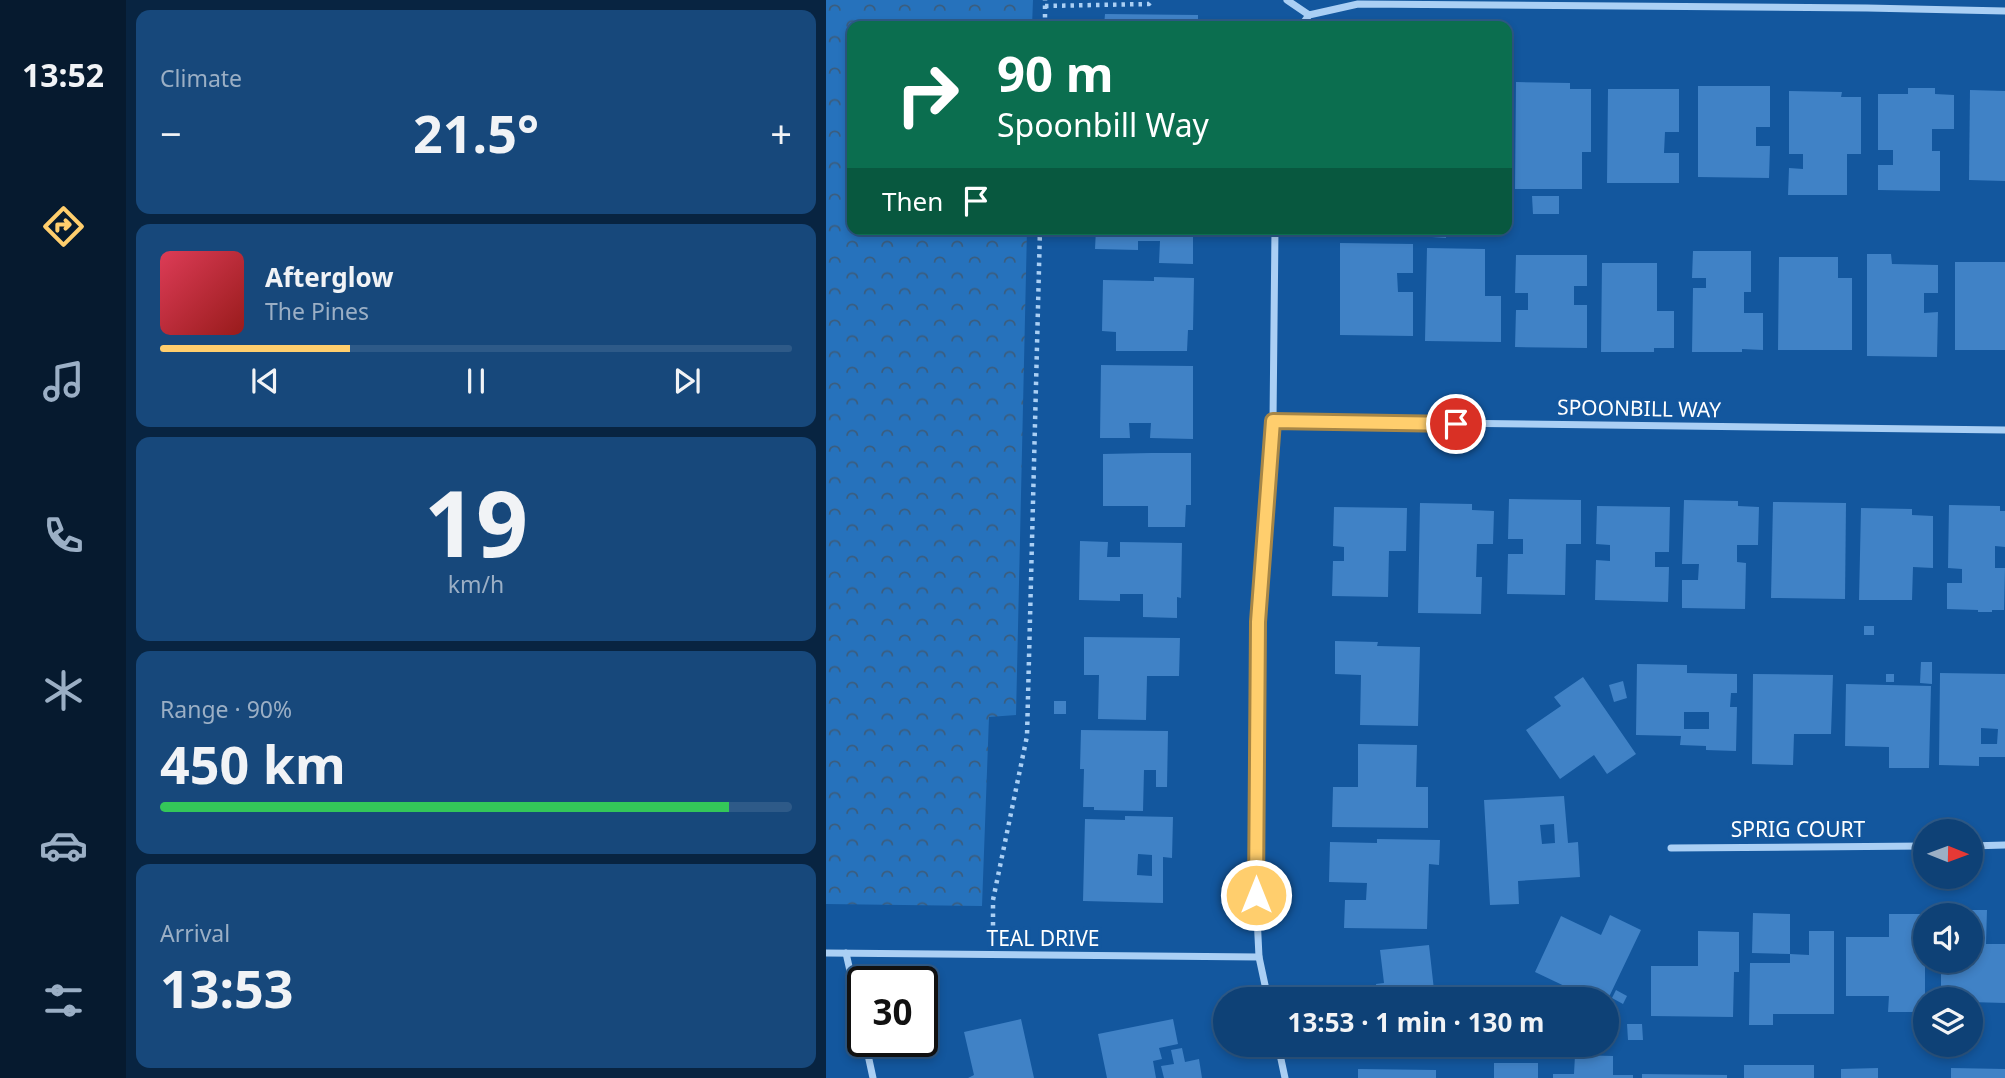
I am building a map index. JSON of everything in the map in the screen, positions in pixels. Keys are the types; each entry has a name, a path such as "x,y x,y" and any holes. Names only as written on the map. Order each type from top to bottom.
{"street":[{"path":"1287,0 1309,15"},
{"path":"1305,21 1309,15 1358,5 2005,11"},
{"path":"1265,987 1259,957 1256,895 1258,622 1273,421 1275,235"},
{"name":"SPOONBILL WAY","path":"1273,421 2005,430"},
{"path":"1983,846 2005,845"},
{"name":"SPRIG COURT","path":"1671,848 1913,846"},
{"name":"TEAL DRIVE","path":"826,953 1259,957"},
{"path":"846,953 849,966"},
{"path":"868,1057 873,1078"},
{"path":"1281,1057 1285,1078"}],"path":[{"path":"1045,21 1045,3 1149,4 1152,0"},
{"path":"994,956 993,900 1027,736 1040,235"}],"green space":[{"path":"826,0 1033,0 1032,21 847,21 847,235 1027,235 1016,715 989,717 982,906 826,904"}],"building":[{"path":"1105,14 1198,15 1198,21 1104,21"},
{"path":"1516,82 1570,83 1570,89 1591,89 1591,152 1582,152 1582,189 1515,189"},
{"path":"1698,86 1770,86 1770,127 1756,127 1756,146 1770,146 1769,178 1698,177"},
{"path":"1908,88 1935,88 1935,94 1954,95 1954,129 1932,129 1932,151 1940,151 1940,191 1878,190 1878,165 1893,165 1893,150 1878,150 1878,94 1908,94"},
{"path":"1608,89 1679,89 1679,132 1665,132 1664,153 1679,153 1679,183 1607,183"},
{"path":"1970,90 2005,91 2005,181 1969,180"},
{"path":"1789,91 1842,92 1841,97 1861,97 1861,154 1847,154 1847,195 1788,195 1789,168 1803,169 1803,154 1789,154"},
{"path":"1532,196 1559,196 1559,214 1533,214"},
{"path":"1096,235 1193,235 1193,264 1159,263 1160,241 1138,241 1138,250 1095,249"},
{"path":"1432,235 1446,235 1446,238"},
{"path":"1340,243 1413,244 1413,273 1397,273 1398,292 1413,292 1413,336 1340,335"},
{"path":"1427,248 1485,249 1485,296 1501,296 1501,342 1425,341"},
{"path":"1693,251 1751,251 1751,292 1744,292 1744,313 1763,313 1763,350 1692,352 1693,288 1706,288 1706,278 1692,278"},
{"path":"1867,254 1891,254 1892,264 1938,265 1938,293 1924,293 1924,313 1938,312 1937,357 1867,356"},
{"path":"1516,255 1587,255 1587,286 1574,286 1574,305 1587,305 1587,348 1515,347 1516,310 1528,310 1528,293 1515,293"},
{"path":"1779,257 1838,257 1838,278 1852,278 1852,350 1778,350"},
{"path":"1955,262 2005,262 2005,350 1955,350"},
{"path":"1602,263 1657,263 1657,311 1674,311 1674,348 1654,348 1654,352 1601,352"},
{"path":"1154,277 1194,278 1193,330 1188,330 1187,351 1116,351 1116,332 1102,331 1103,280 1154,281"},
{"path":"1101,365 1193,366 1193,439 1150,438 1151,423 1129,423 1130,438 1100,438"},
{"path":"1191,453 1191,505 1186,505 1185,527 1148,527 1148,506 1103,506 1103,454"},
{"path":"1509,499 1581,500 1581,544 1566,544 1565,595 1507,594 1508,554 1523,554 1523,539 1508,539"},
{"path":"1684,500 1738,501 1738,506 1759,507 1758,545 1737,545 1737,562 1746,563 1745,609 1682,608 1682,580 1698,580 1699,564 1682,564"},
{"path":"1773,502 1846,503 1845,599 1771,598"},
{"path":"1420,503 1472,504 1472,510 1494,511 1493,544 1477,544 1476,577 1482,577 1481,614 1418,613"},
{"path":"1949,505 2000,506 2000,511 2005,511 2005,547 1995,546 1995,568 2005,568 2004,610 1978,612 1947,609 1947,583 1962,583 1962,569 1948,568"},
{"path":"1597,506 1670,507 1669,552 1655,552 1655,567 1669,567 1668,602 1595,600 1596,560 1610,561 1610,545 1596,544"},
{"path":"1334,507 1407,508 1406,551 1389,551 1388,597 1332,596 1333,561 1344,561 1344,547 1333,546"},
{"path":"1861,508 1912,509 1912,515 1933,516 1933,568 1913,567 1912,600 1859,600"},
{"path":"1080,541 1108,542 1107,557 1120,557 1120,542 1182,543 1181,598 1177,597 1177,618 1143,617 1143,594 1120,594 1120,601 1079,600"},
{"path":"1864,626 1874,626 1874,635 1864,635"},
{"path":"1084,637 1180,638 1179,676 1147,676 1146,720 1098,719 1099,675 1084,675"},
{"path":"1335,641 1420,647 1418,726 1360,725 1361,675 1335,674"},
{"path":"1921,662 1932,662 1932,684 1920,683"},
{"path":"1637,664 1687,665 1687,673 1737,674 1737,693 1731,693 1730,707 1737,707 1736,751 1706,750 1706,746 1680,745 1681,736 1636,735","holes":["1684,712 1709,712 1709,729 1684,729"]},
{"path":"1940,673 2005,674 2005,757 1979,757 1979,766 1939,765","holes":["1981,728 1998,729 1997,744 1981,744"]},
{"path":"1753,674 1833,675 1831,734 1794,734 1793,765 1752,764"},
{"path":"1886,674 1894,674 1894,682 1886,682"},
{"path":"1583,677 1636,754 1607,774 1594,755 1560,779 1526,730 1561,706 1554,697"},
{"path":"1623,681 1627,698 1614,702 1609,685"},
{"path":"1846,684 1931,686 1929,768 1889,768 1889,747 1845,746"},
{"path":"1054,701 1066,701 1066,714 1054,714"},
{"path":"1081,730 1168,731 1167,787 1156,787 1156,770 1144,770 1143,811 1094,810 1094,807 1083,807"},
{"path":"1358,744 1417,745 1416,787 1428,787 1428,828 1332,827 1333,787 1358,787"},
{"path":"1564,796 1568,843 1578,842 1580,877 1518,881 1519,904 1490,905 1484,800","holes":["1554,824 1555,843 1542,844 1540,825"]},
{"path":"1125,816 1173,817 1172,858 1163,857 1163,903 1083,901 1085,819 1125,820","holes":["1138,854 1152,855 1152,876 1137,875"]},
{"path":"1377,839 1440,840 1439,865 1429,864 1427,929 1344,928 1345,900 1366,900 1367,883 1329,882 1330,842 1377,843"},
{"path":"1983,910 1987,910 1986,944 2005,944 2005,1003 1983,1002 1983,987 1941,987 1941,973 1983,973"},
{"path":"1753,913 1790,914 1790,954 1752,953"},
{"path":"1889,914 1913,914 1913,973 1925,973 1925,987 1913,987 1913,1012 1888,1012 1889,996 1846,996 1846,937 1889,937"},
{"path":"1610,915 1641,930 1614,987 1567,987 1535,972 1561,916 1601,935"},
{"path":"1698,931 1739,932 1739,972 1734,972 1733,1017 1651,1016 1651,966 1698,966"},
{"path":"1809,931 1834,931 1834,1014 1773,1014 1773,1025 1749,1025 1750,963 1790,963 1790,954 1809,955"},
{"path":"1429,945 1434,987 1376,987 1376,984 1384,983 1380,950"},
{"path":"1619,992 1627,996 1623,1004 1619,1002"},
{"path":"1021,1019 1034,1078 968,1078 974,1075 964,1032"},
{"path":"1173,1019 1178,1044 1159,1048 1162,1059 1153,1061 1156,1078 1107,1078 1098,1034"},
{"path":"1627,1024 1642,1024 1643,1040 1628,1040"},
{"path":"1182,1048 1185,1062 1199,1059 1202,1078 1164,1078 1161,1066 1174,1064 1171,1050"},
{"path":"1575,1057 1613,1057 1613,1075 1633,1075 1633,1078 1553,1078 1553,1074 1574,1074"},
{"path":"1494,1063 1538,1063 1538,1078 1494,1078"},
{"path":"1744,1065 1814,1065 1814,1078 1744,1078"},
{"path":"1878,1068 1878,1078 1841,1078 1841,1069"},
{"path":"1951,1068 2005,1069 2005,1078 1951,1078"},
{"path":"1358,1069 1436,1070 1436,1078 1358,1078"},
{"path":"1642,1074 1727,1075 1727,1078 1642,1078"}],"route":[{"path":"1256,895 1258,622 1273,421 1456,424"}]}
